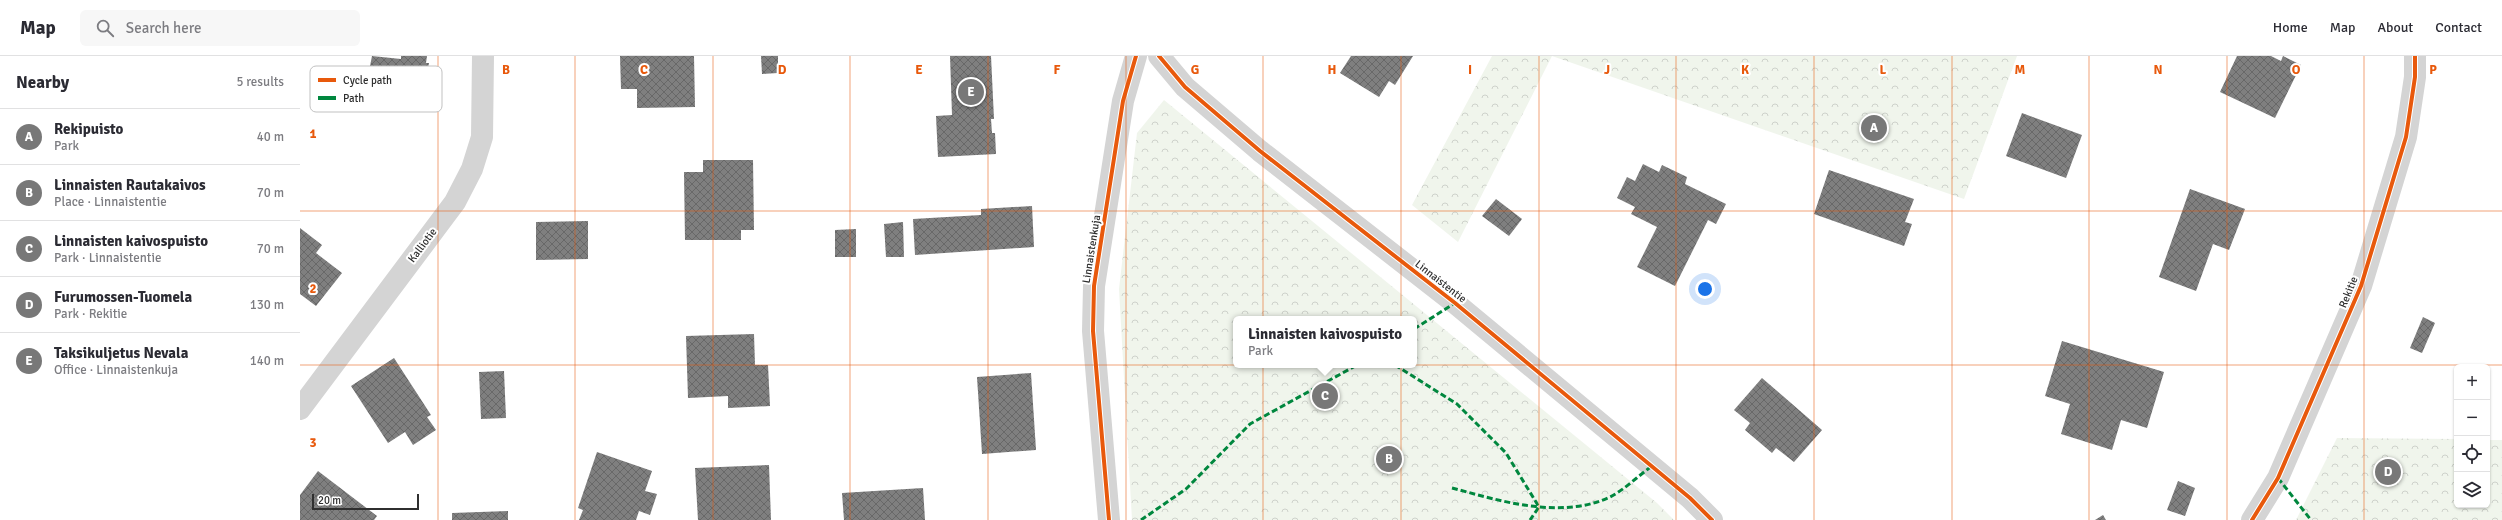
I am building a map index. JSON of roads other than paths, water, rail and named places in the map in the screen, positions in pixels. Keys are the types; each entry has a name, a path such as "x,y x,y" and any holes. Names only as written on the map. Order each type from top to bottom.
{"street":[{"name":"Kalliotie","path":"300,409 455,202 472,169 482,137 483,56"},
{"name":"Linnaistenkuja","path":"1110,520 1093,331 1094,286 1123,101 1136,56"},
{"name":"Linnaistentie","path":"1159,56 1184,87 1260,151 1455,303 1690,498 1712,520"},
{"name":"Rekitie","path":"2252,520 2278,478 2362,286 2406,137 2415,77 2415,56"}],"place":[{"name":"Taksikuljetus Nevala","path":"971,92"},
{"name":"Rekipuisto","path":"1874,128"},
{"name":"Linnaisten kaivospuisto","path":"1325,396"},
{"name":"Linnaisten Rautakaivos","path":"1389,459"},
{"name":"Furumossen-Tuomela","path":"2388,472"}]}
